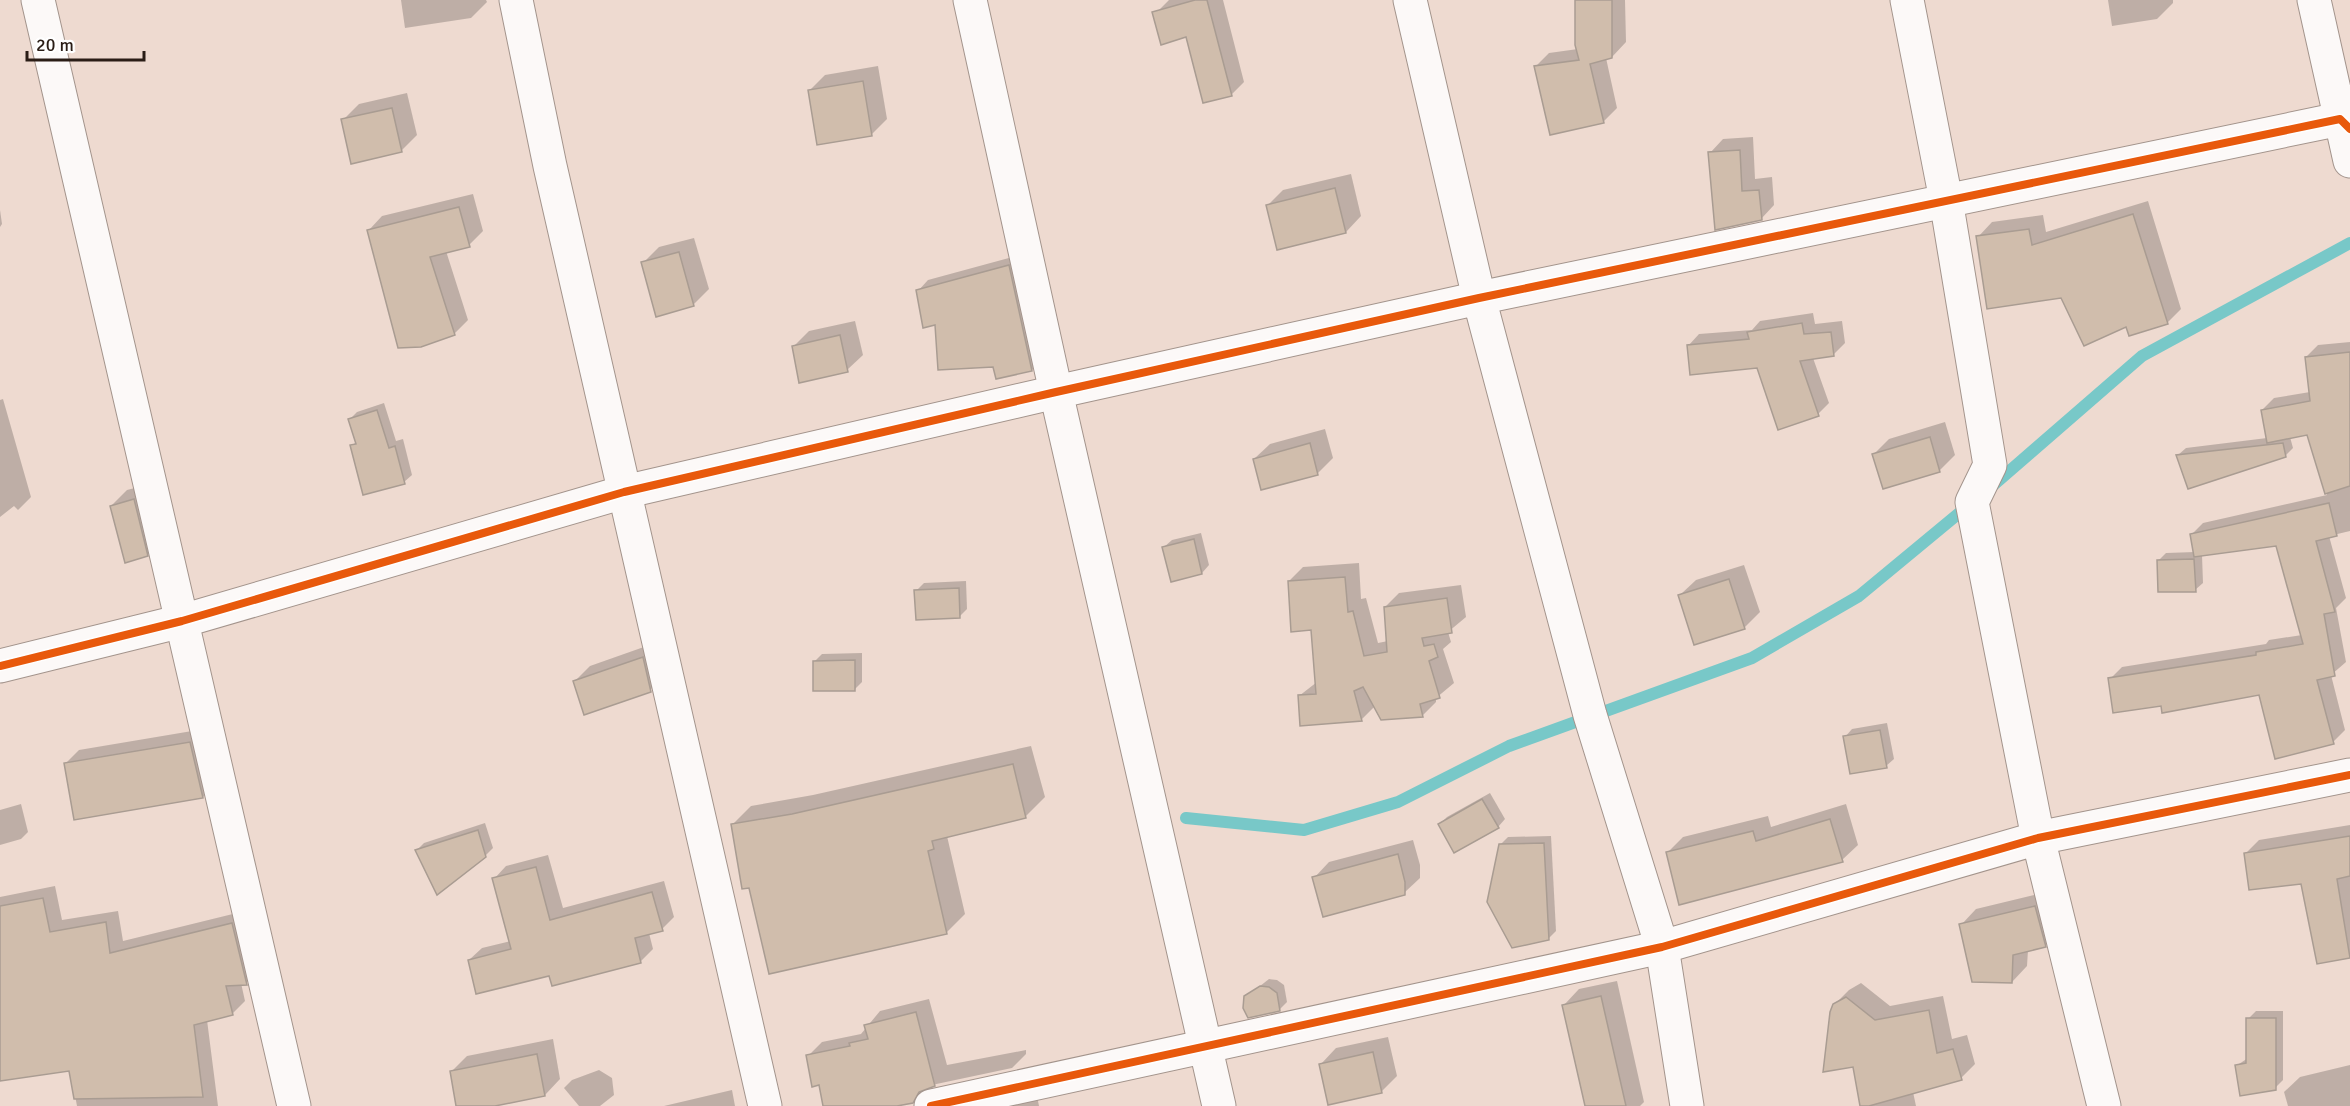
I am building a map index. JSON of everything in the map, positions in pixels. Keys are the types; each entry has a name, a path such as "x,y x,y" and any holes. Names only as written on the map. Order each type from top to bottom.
{"street":[{"path":"38,0 294,1106"},
{"path":"516,0 552,178 765,1106"},
{"path":"970,0 1056,392 1219,1106"},
{"path":"1410,0 1479,298 1590,715 1662,947 1687,1106"},
{"path":"1907,0 1947,200 1990,465 1972,502 2038,838 2104,1106"},
{"path":"2314,0 2345,124 2350,161"},
{"path":"0,666 182,621 624,492 1056,392 1479,298 1947,200 2345,124"},
{"path":"931,1106 1662,947 2038,838 2350,775"}],"building":[{"path":"1195,0 1207,0 1232,96 1203,103 1186,37 1161,45 1152,12"},
{"path":"1575,0 1612,0 1612,58 1590,64 1604,123 1550,135 1534,66 1579,60 1575,45"},
{"path":"863,81 872,136 817,145 808,90"},
{"path":"392,108 402,152 351,164 341,119"},
{"path":"1740,150 1742,191 1759,190 1762,220 1715,230 1708,152"},
{"path":"1335,188 1346,233 1277,250 1266,205"},
{"path":"459,207 470,247 430,257 455,335 421,347 398,348 367,230"},
{"path":"2133,214 2168,324 2129,336 2126,327 2084,346 2061,298 1987,309 1976,236 2029,229 2032,245"},
{"path":"679,252 694,306 656,317 641,262"},
{"path":"1009,265 1032,371 996,379 993,367 938,370 935,325 923,328 916,290"},
{"path":"1802,323 1804,334 1831,332 1834,356 1800,361 1819,416 1778,430 1757,368 1690,375 1687,345 1749,339 1747,332"},
{"path":"840,335 848,372 799,383 792,346"},
{"path":"2350,352 2350,486 2325,494 2307,435 2267,443 2261,410 2310,401 2305,357"},
{"path":"377,410 389,448 395,446 405,484 363,495 350,445 356,444 348,419"},
{"path":"1930,437 1940,472 1883,489 1872,454"},
{"path":"1310,443 1318,475 1261,490 1253,459"},
{"path":"2283,443 2286,457 2188,489 2176,455"},
{"path":"134,499 148,556 125,563 110,506"},
{"path":"2329,503 2337,536 2316,541 2335,612 2324,614 2335,676 2317,680 2334,744 2275,759 2259,695 2162,713 2161,706 2113,713 2108,678 2256,655 2256,652 2303,644 2276,546 2194,557 2190,534"},
{"path":"1194,539 1202,574 1171,582 1162,547"},
{"path":"2194,559 2196,592 2158,592 2157,560"},
{"path":"1345,577 1348,612 1353,611 1364,656 1387,652 1384,607 1447,598 1452,633 1422,638 1424,646 1434,644 1438,657 1429,661 1440,698 1420,704 1423,717 1381,720 1363,687 1354,691 1362,721 1300,726 1298,695 1316,694 1311,630 1291,632 1288,581"},
{"path":"1729,579 1745,629 1694,645 1678,595"},
{"path":"959,588 960,618 916,620 914,590"},
{"path":"643,657 651,692 584,715 573,681"},
{"path":"855,660 855,691 813,691 813,661"},
{"path":"1880,730 1887,768 1850,774 1843,736"},
{"path":"190,742 203,798 74,820 64,763"},
{"path":"1013,764 1026,818 932,841 934,849 928,851 947,934 769,974 749,888 742,889 731,824 792,814"},
{"path":"1482,799 1499,828 1454,853 1438,824"},
{"path":"1830,819 1843,862 1679,905 1666,852 1753,831 1756,841"},
{"path":"478,830 486,857 437,895 415,850"},
{"path":"2350,836 2350,876 2337,879 2350,958 2317,964 2301,884 2249,890 2244,853"},
{"path":"1544,843 1549,940 1512,948 1487,902 1499,844"},
{"path":"1398,854 1405,882 1405,895 1323,917 1312,877"},
{"path":"536,867 550,920 652,892 663,931 635,938 641,963 552,986 549,976 476,994 468,960 511,949 492,878"},
{"path":"43,898 50,932 106,922 110,953 232,923 247,985 226,986 233,1015 194,1025 203,1097 74,1099 69,1071 0,1081 0,906"},
{"path":"2035,906 2046,947 2013,955 2012,983 1972,982 1959,924"},
{"path":"1260,986 1269,987 1277,993 1280,1011 1248,1018 1243,1008 1244,996"},
{"path":"1601,996 1626,1106 1585,1106 1562,1005"},
{"path":"1846,997 1875,1020 1929,1010 1937,1053 1953,1049 1962,1080 1869,1106 1860,1106 1853,1067 1823,1072 1830,1012 1833,1004"},
{"path":"916,1012 935,1086 919,1092 913,1103 897,1106 823,1106 819,1085 812,1087 806,1055 850,1046 849,1043 868,1039 864,1025"},
{"path":"2246,1018 2276,1018 2276,1090 2240,1096 2235,1065 2246,1063"},
{"path":"1373,1052 1382,1093 1328,1105 1319,1064"},
{"path":"537,1054 545,1096 495,1106 456,1106 450,1071"}],"waterway":[{"path":"1990,488 2142,356 2350,243"},
{"path":"1186,818 1304,830 1398,802 1509,746 1752,658 1859,596 1969,505"}],"cycle path":[{"path":"0,666 182,621 624,492 1056,392 1479,298 2340,119 2350,129"},
{"path":"931,1106 1662,947 2038,838 2350,775"}]}
